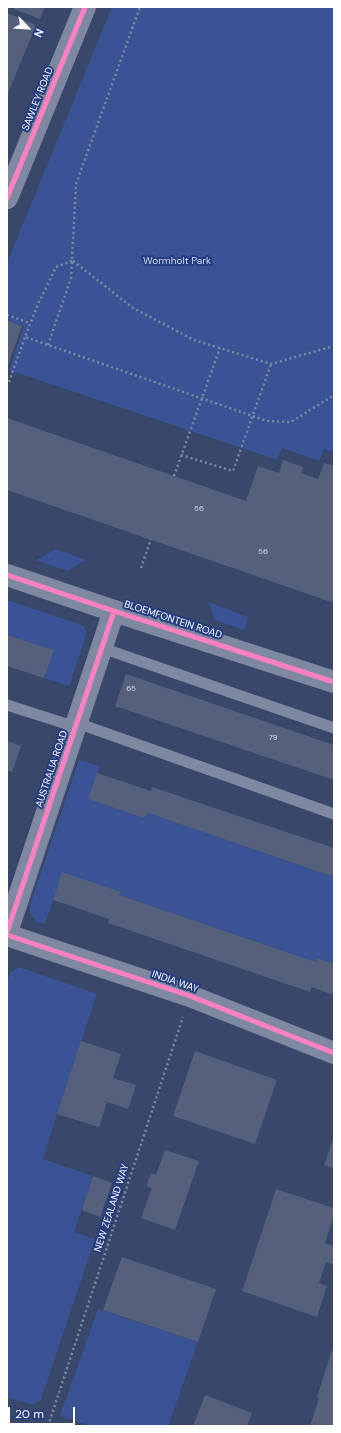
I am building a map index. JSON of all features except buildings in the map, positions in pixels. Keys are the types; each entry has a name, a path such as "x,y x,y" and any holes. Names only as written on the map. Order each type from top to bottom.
{"street":[{"name":"SAWLEY ROAD","path":"7,198 85,7"},
{"name":"BLOEMFONTEIN ROAD","path":"7,575 334,682"},
{"name":"AUSTRALIA ROAD","path":"8,926 114,611"},
{"name":"INDIA WAY","path":"8,926 334,1053"}],"lane":[{"path":"102,648 334,728"},
{"path":"7,705 76,725 334,814"}],"path":[{"path":"48,345 71,278 76,184 140,7"},
{"path":"9,382 30,323 56,267 72,261"},
{"path":"72,261 133,308 194,340 271,364 334,346"},
{"path":"7,315 30,323"},
{"path":"25,337 267,421 291,422 334,395"},
{"path":"174,476 220,348"},
{"path":"181,455 233,471 271,364"},
{"path":"141,568 151,539"}],"green space":[{"name":"Wormholt Park","path":"112,7 334,7 334,453 324,449 319,461 282,448 277,460 9,370 24,326 7,320 7,263"},
{"path":"56,549 86,560 67,571 36,560"},
{"path":"7,600 84,627 87,633 69,686 44,678 53,650 7,635"},
{"path":"208,602 248,617 244,630 215,620"},
{"path":"79,760 100,766 89,799 144,818 148,813 334,877 334,964 317,958 316,962 119,895 120,892 62,873 45,924 37,922 30,912 31,902"},
{"path":"19,967 97,994 43,1159 93,1176 74,1232 95,1239 41,1399 33,1405 7,1397 7,982 10,973"},
{"path":"98,1309 198,1342 168,1426 92,1426 60,1416"}],"cycle path":[{"path":"7,198 85,7"},
{"path":"7,575 334,682"},
{"path":"7,932 114,611"},
{"path":"7,935 190,996 334,1053"}]}
